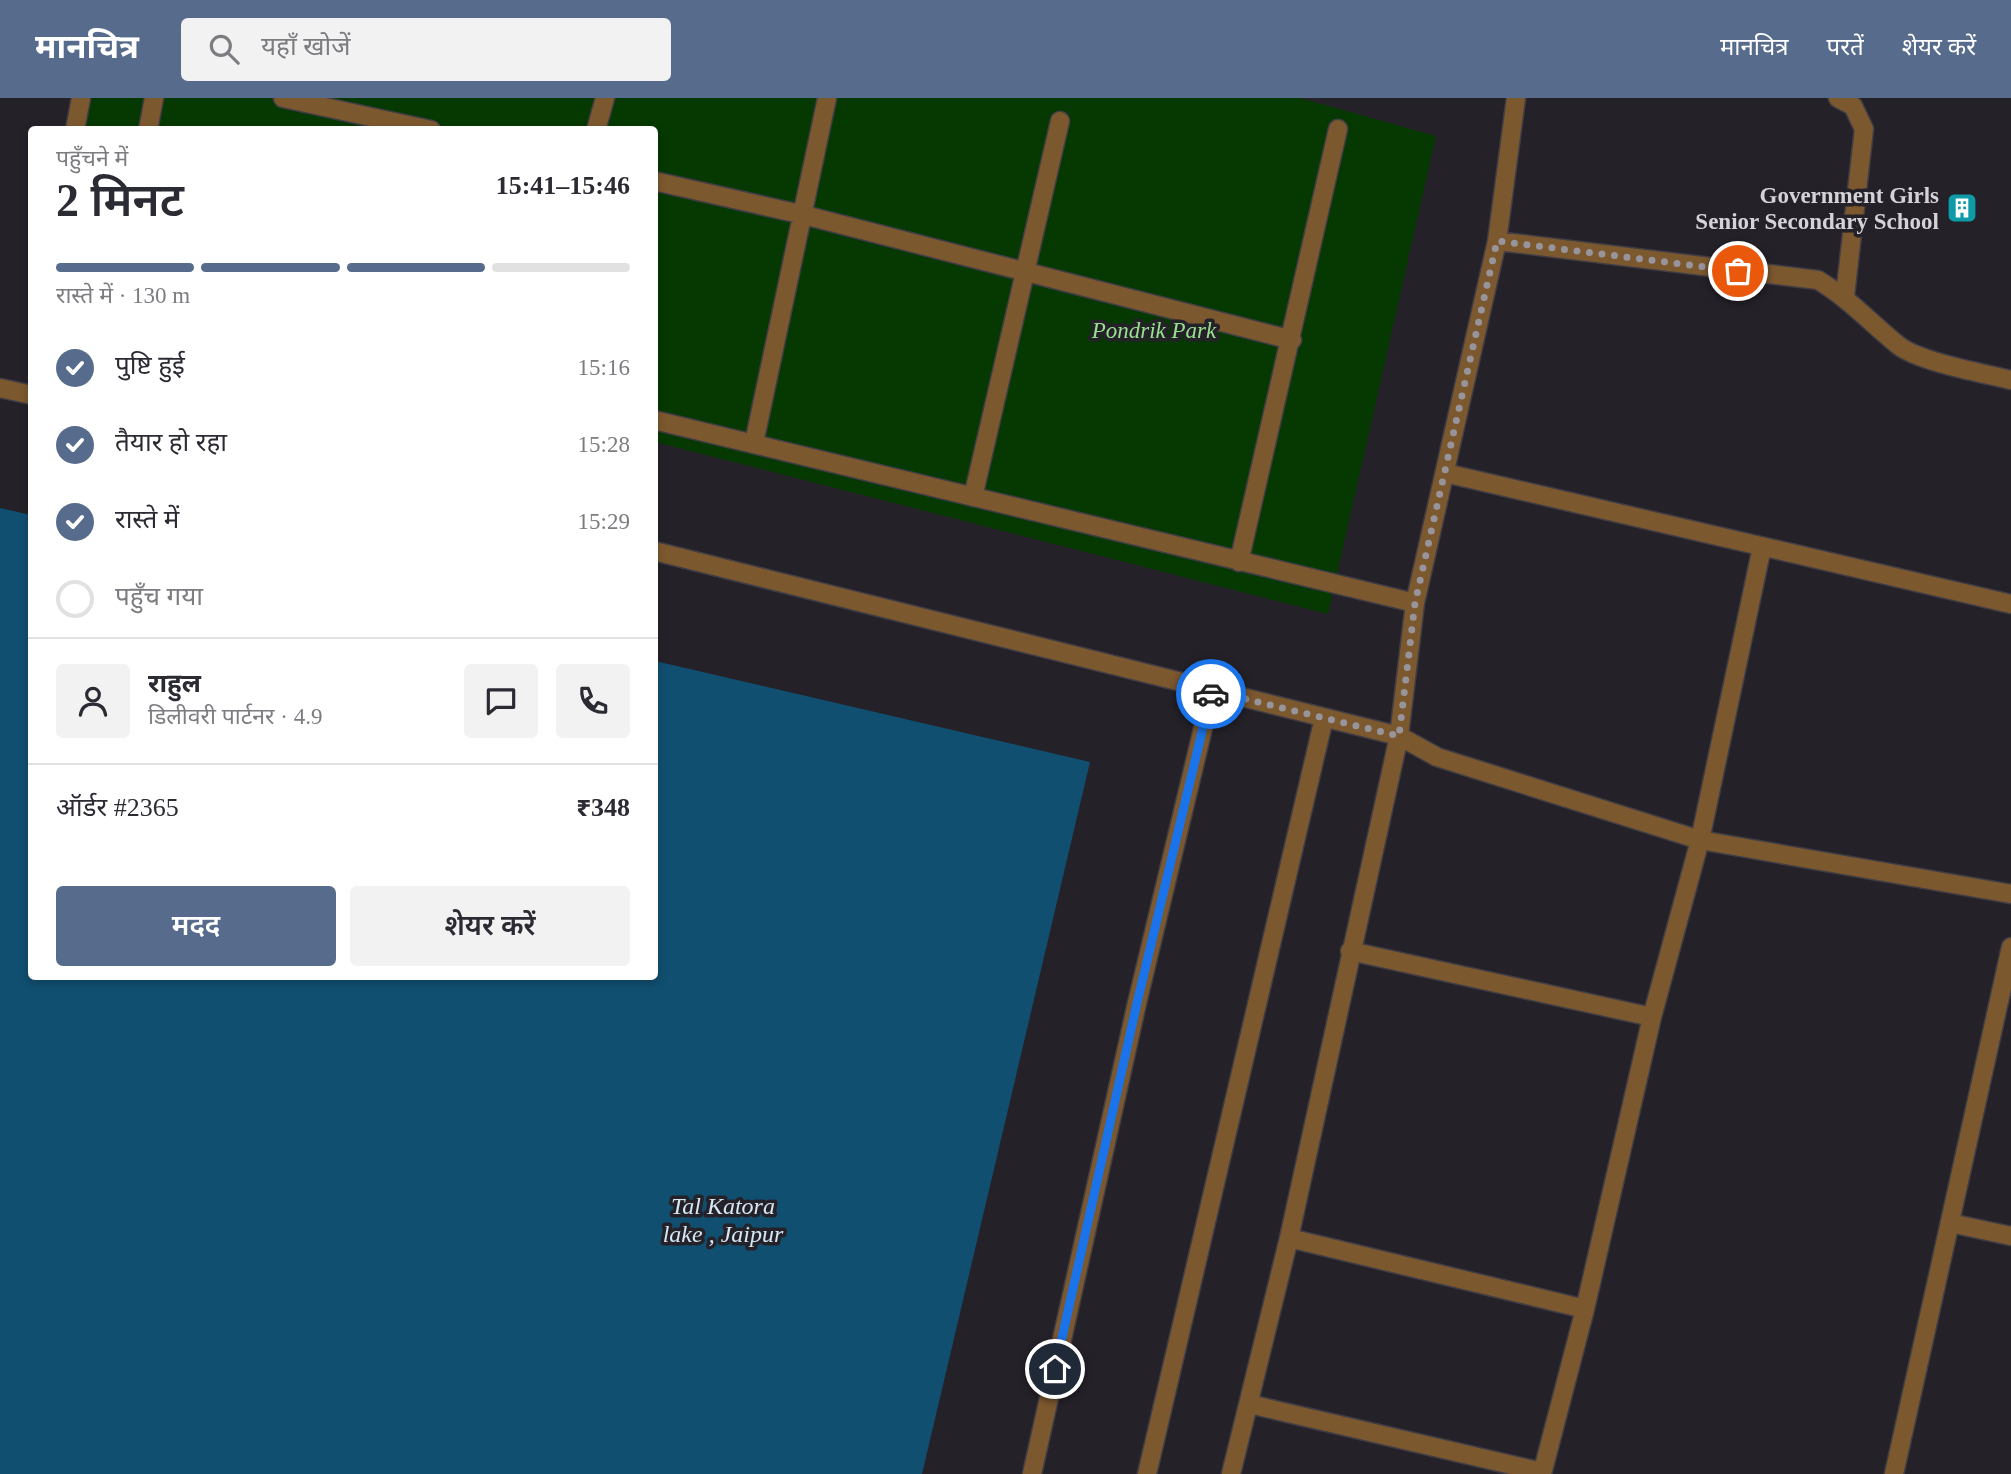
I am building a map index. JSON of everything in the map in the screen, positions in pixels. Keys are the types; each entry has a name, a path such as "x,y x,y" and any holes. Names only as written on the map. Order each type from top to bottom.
{"street":[{"path":"76,126 81,98"},
{"path":"149,126 154,98"},
{"path":"283,98 412,126"},
{"path":"597,126 605,98"},
{"path":"754,443 800,214 827,98"},
{"path":"1231,1474 1289,1238 1399,736 1415,603 1497,241 1516,98"},
{"path":"1838,98 1853,106 1864,129 1845,296"},
{"path":"973,497 1060,121"},
{"path":"1239,562 1292,340 1338,129"},
{"path":"658,182 800,214 1292,340"},
{"path":"1497,241 1818,280 1845,296 1897,344 1931,359 2011,380"},
{"path":"0,388 28,389"},
{"path":"658,421 1415,603"},
{"path":"1445,473 2011,604"},
{"path":"1249,1404 1542,1473 1585,1309 1652,1017 1700,840 1762,547"},
{"path":"658,552 1399,736 1437,757 1700,840 2011,894"},
{"path":"1032,1474 1137,1003 1212,691"},
{"path":"1147,1474 1324,718"},
{"path":"1894,1474 2011,947"},
{"path":"1350,951 1652,1017"},
{"path":"1950,1223 2011,1236"},
{"path":"1289,1238 1585,1309"}],"green space":[{"name":"Pondrik Park","path":"90,98 1300,98 1436,136 1328,614 658,443 658,126 84,126"}],"water":[{"name":"Tal Katora lake , Jaipur","path":"0,508 28,514 28,980 658,980 658,662 1090,762 922,1474 0,1474"}],"way so far":[{"path":"1211,694 1212,691 1399,736 1415,603 1497,241 1738,271"}],"place":[{"name":"Government Girls Senior Secondary School","path":"1962,208"}],"route":[{"path":"1055,1369 1137,1003 1211,694"}]}
